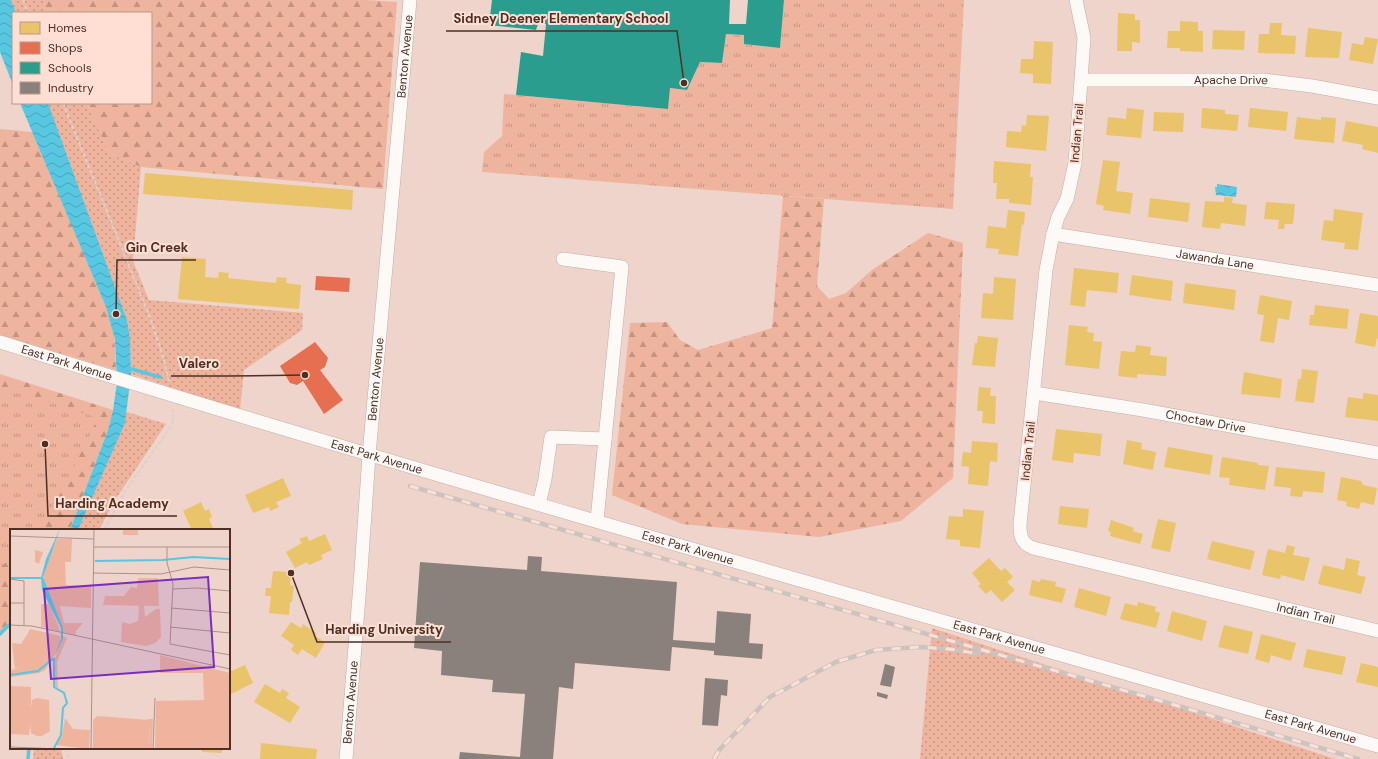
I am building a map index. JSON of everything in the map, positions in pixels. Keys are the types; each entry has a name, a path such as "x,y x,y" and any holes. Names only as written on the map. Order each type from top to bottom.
{"street":[{"name":"Benton Avenue","path":"346,759 362,571 369,455 410,0"},
{"name":"Indian Trail","path":"1076,0 1084,38 1082,80 1072,181 1053,234 1046,270 1020,524 1022,540 1026,545 1378,631"},
{"name":"Apache Drive","path":"1082,80 1263,80 1312,86 1378,98"},
{"name":"Jawanda Lane","path":"1053,234 1378,285"},
{"path":"563,259 622,267 597,520"},
{"name":"East Park Avenue","path":"0,342 171,396 369,455 1378,746"},
{"name":"Choctaw Drive","path":"1034,393 1143,410 1378,453"},
{"path":"539,504 545,479 551,437 605,439"}],"path":[{"path":"23,0 28,12"},
{"path":"63,104 151,320 164,360 173,416 170,428 127,488 105,529"},
{"path":"66,749 69,759"}],"green space":[{"path":"11,0 43,0 49,12 16,12"},
{"path":"43,0 366,0 397,2 383,189 141,167 109,153 87,104 152,104 152,12 49,12"},
{"path":"784,0 964,0 953,209 482,172 484,152 502,136 504,94 668,109 670,88 687,90 700,62 722,63 726,34 744,35 744,44 780,48"},
{"path":"48,104 87,104 109,153 141,167 133,261 149,300 303,313 302,330 244,370 240,410 131,374 130,338 127,320"},
{"path":"0,129 33,132 106,307 114,331 116,370 0,335"},
{"path":"783,196 824,199 817,286 829,299 846,293 872,270 928,233 963,243 953,478 901,521 819,537 682,524 612,495 630,323 667,322 680,340 698,350 772,328"},
{"path":"0,374 113,410 108,430 70,529 10,529 10,621 0,632"},
{"path":"0,386 98,418 59,496 36,529 10,529 10,561 0,567"},
{"path":"127,412 166,424 115,500 100,529 78,529 120,434"},
{"path":"932,628 1335,759 920,759"},
{"path":"34,749 61,749 63,759 33,759"}],"water":[{"path":"0,0 11,0 16,12 12,12 12,82 0,52"},
{"path":"20,104 48,104 127,320 130,338 131,374 125,423 78,529 70,529 108,430 113,410 117,383 115,339 106,307"},
{"path":"1217,184 1237,187 1236,197 1216,195 1215,187 1217,187"}],"building: Homes":[{"path":"1118,13 1135,14 1135,20 1140,20 1140,43 1132,42 1132,51 1117,51"},
{"path":"1180,21 1198,22 1198,31 1203,31 1203,52 1180,51 1180,48 1167,48 1168,31 1180,31"},
{"path":"1270,23 1282,23 1281,35 1296,36 1295,54 1258,53 1259,34 1269,34"},
{"path":"1308,28 1342,32 1339,58 1305,57"},
{"path":"1213,30 1245,31 1244,50 1212,49"},
{"path":"1365,37 1378,39 1373,64 1349,60 1352,43 1363,45"},
{"path":"1034,41 1053,42 1051,84 1033,83 1033,74 1020,73 1021,59 1033,59"},
{"path":"1127,108 1144,110 1141,138 1106,135 1108,117 1126,119"},
{"path":"1202,108 1225,110 1225,114 1239,115 1237,131 1201,128"},
{"path":"1250,108 1288,112 1286,131 1248,127"},
{"path":"1154,112 1184,113 1183,132 1153,131"},
{"path":"1027,115 1049,116 1046,151 1006,147 1007,131 1021,132 1022,125 1026,126"},
{"path":"1297,117 1321,120 1321,117 1336,118 1334,143 1294,139"},
{"path":"1346,121 1378,127 1378,153 1362,149 1363,145 1342,141"},
{"path":"1103,160 1120,162 1116,191 1133,193 1130,214 1103,210 1104,206 1096,204"},
{"path":"994,161 1031,164 1030,177 1033,177 1031,205 1009,203 1009,199 996,199 997,183 993,183"},
{"path":"145,173 353,190 352,210 143,194"},
{"path":"1224,197 1233,198 1232,203 1247,205 1245,226 1221,223 1220,229 1202,227 1205,201 1224,202"},
{"path":"1150,198 1190,203 1188,222 1148,217"},
{"path":"1266,202 1295,204 1293,224 1285,224 1284,229 1278,229 1279,220 1264,219"},
{"path":"1334,209 1363,213 1358,250 1344,249 1345,243 1321,240 1324,220 1333,221"},
{"path":"1008,210 1025,212 1018,256 998,254 999,249 986,248 988,226 1006,228"},
{"path":"182,257 206,259 205,277 218,278 219,272 229,273 228,278 276,283 277,277 287,278 286,283 301,285 299,309 178,299"},
{"path":"1074,268 1119,273 1117,293 1087,290 1085,307 1070,305"},
{"path":"1132,275 1173,281 1171,301 1129,295"},
{"path":"994,277 1016,279 1013,320 981,318 983,293 993,294"},
{"path":"1185,283 1236,290 1234,310 1183,303"},
{"path":"1260,295 1292,301 1289,320 1278,318 1274,343 1260,341 1264,315 1257,314"},
{"path":"1315,305 1349,309 1347,329 1309,325 1310,315 1314,315"},
{"path":"1360,313 1378,316 1378,339 1377,338 1375,347 1355,343"},
{"path":"1069,325 1088,327 1087,332 1094,333 1093,341 1102,342 1099,369 1065,365"},
{"path":"978,336 998,338 995,367 972,365 975,343 977,343"},
{"path":"1136,345 1151,347 1150,355 1167,357 1166,376 1137,374 1137,378 1118,376 1121,351 1135,352"},
{"path":"1302,369 1318,371 1314,403 1295,401 1298,379 1301,379"},
{"path":"1244,372 1282,379 1280,398 1241,394"},
{"path":"979,387 991,388 990,396 996,396 995,424 982,423 983,411 977,411"},
{"path":"1363,393 1378,395 1378,421 1345,417 1348,397 1363,399"},
{"path":"1056,429 1102,434 1100,456 1074,453 1073,463 1052,460"},
{"path":"1127,440 1142,443 1141,449 1156,452 1153,470 1123,464"},
{"path":"972,441 998,443 997,462 990,461 988,486 968,484 969,467 961,466 963,452 971,453"},
{"path":"1168,447 1213,455 1210,475 1164,467"},
{"path":"1222,457 1269,466 1265,490 1229,485 1230,478 1219,477"},
{"path":"1276,467 1325,472 1323,493 1303,491 1302,497 1290,496 1291,488 1274,486"},
{"path":"1341,477 1361,481 1363,485 1377,488 1374,505 1361,502 1359,509 1346,506 1347,502 1337,500"},
{"path":"283,478 291,496 276,502 279,507 270,511 269,507 253,513 245,495"},
{"path":"201,502 205,511 209,509 212,517 209,519 214,529 192,529 183,511"},
{"path":"1060,506 1089,509 1087,528 1058,524"},
{"path":"963,509 984,511 980,548 960,546 960,540 946,539 949,516 963,517"},
{"path":"1158,519 1176,523 1170,552 1151,548"},
{"path":"1111,520 1134,528 1133,531 1143,534 1140,544 1110,536 1111,532 1108,531"},
{"path":"325,534 332,550 321,555 323,559 309,565 307,562 295,568 286,552 302,543 299,539 307,536 309,541"},
{"path":"1212,541 1255,551 1250,570 1207,559"},
{"path":"1287,545 1295,547 1293,555 1310,558 1304,581 1281,575 1280,579 1262,575 1268,549 1285,553"},
{"path":"989,558 1001,571 1005,568 1013,577 1007,582 1015,590 1002,602 991,590 986,594 978,586 981,584 972,573"},
{"path":"1346,558 1360,561 1357,575 1366,577 1361,594 1318,584 1323,565 1344,570"},
{"path":"273,571 291,572 290,585 294,586 292,602 290,602 289,615 269,613 271,596 265,596 266,588 271,588"},
{"path":"1041,579 1056,582 1055,586 1066,589 1062,603 1029,595 1032,580 1040,582"},
{"path":"1079,588 1111,597 1106,616 1074,607"},
{"path":"1138,602 1156,607 1155,611 1160,613 1156,628 1120,619 1125,603 1137,606"},
{"path":"1172,611 1207,621 1202,641 1167,631"},
{"path":"291,622 301,628 303,624 316,633 315,636 325,642 316,658 302,649 298,655 291,650 294,645 281,636"},
{"path":"1224,625 1253,632 1248,654 1218,647"},
{"path":"1261,634 1296,643 1291,661 1271,655 1269,663 1255,659"},
{"path":"1307,649 1346,657 1342,675 1303,667"},
{"path":"1361,663 1378,667 1378,687 1356,682"},
{"path":"245,665 253,683 230,694 230,672"},
{"path":"265,684 280,693 282,689 289,693 286,698 300,707 290,723 254,702"},
{"path":"261,743 317,749 316,759 260,759"},
{"path":"202,749 222,749 222,753 202,752"}],"building: Shops":[{"path":"316,276 350,278 349,292 315,290"},
{"path":"315,342 328,358 325,367 320,370 343,400 324,414 303,381 297,385 290,383 280,366"}],"building: Schools":[{"path":"492,0 730,0 729,24 746,24 748,0 784,0 780,48 744,44 744,35 726,34 722,63 700,62 687,90 670,88 668,109 516,95 521,52 543,56 546,24 538,24 536,30 489,25"}],"building: Industry":[{"path":"528,556 542,557 541,571 677,582 673,640 715,643 717,611 751,614 749,643 763,644 762,659 714,655 714,651 672,647 670,671 575,663 573,689 559,687 553,759 459,759 460,752 520,757 525,694 492,692 493,680 441,675 442,651 414,648 420,562 527,570"},
{"path":"885,664 895,667 891,687 880,685"},
{"path":"705,678 728,680 727,696 721,695 718,726 702,725"},
{"path":"877,692 888,695 887,699 877,696"}],"waterway":[{"path":"128,368 160,377"},
{"path":"0,634 10,624"},
{"path":"28,759 29,749"}],"railway":[{"path":"410,486 1168,703 1358,759"},
{"path":"714,759 720,749 770,697 836,662 876,650 919,647 950,649 980,654"}],"place":[{"name":"Sidney Deener Elementary School","path":"684,83"},
{"name":"Gin Creek","path":"116,314"},
{"name":"Valero","path":"305,375"},
{"name":"Harding Academy","path":"45,444"},
{"name":"Harding University","path":"291,573"}]}
